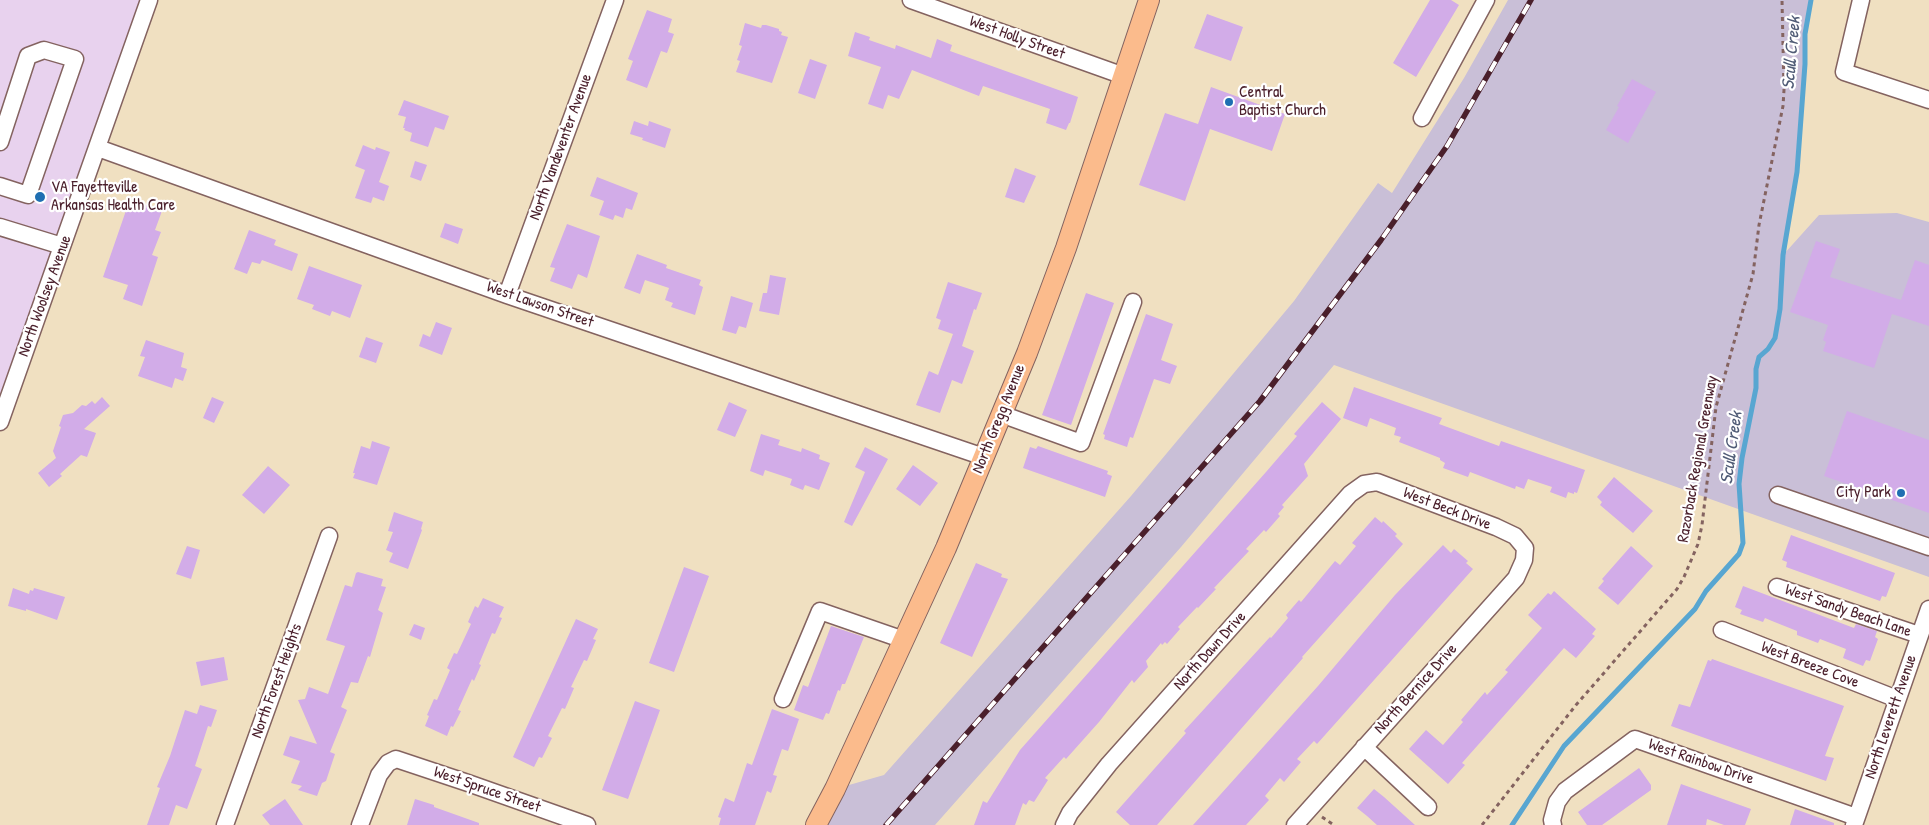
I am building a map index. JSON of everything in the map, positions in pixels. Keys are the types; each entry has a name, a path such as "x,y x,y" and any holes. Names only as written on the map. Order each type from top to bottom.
{"main road":[{"name":"North Gregg Avenue","path":"816,825 946,548 1002,414 1066,248 1149,0"}],"street":[{"name":"North Woolsey Avenue","path":"0,422 149,0"},
{"name":"North Vandeventer Avenue","path":"507,294 615,0"},
{"name":"West Holly Street","path":"910,0 1124,76"},
{"path":"1422,118 1486,0"},
{"path":"1862,0 1844,72 1929,100"},
{"path":"0,142 28,56 44,50 74,59 28,195 0,186"},
{"name":"West Lawson Street","path":"98,148 507,294 984,457"},
{"path":"0,228 62,246"},
{"path":"1002,414 1081,443 1133,302"},
{"name":"West Beck Drive","path":"1364,484 1377,482 1496,527 1515,536 1524,548"},
{"name":"North Dawn Drive","path":"1064,825 1070,813 1109,764 1350,494 1364,484"},
{"path":"1778,495 1929,547"},
{"name":"North Forest Heights","path":"225,825 329,536"},
{"name":"North Bernice Drive","path":"1295,825 1516,578 1524,560 1524,548"},
{"name":"West Sandy Beach Lane","path":"1777,587 1920,635"},
{"name":"North Leverett Avenue","path":"1855,821 1929,609"},
{"path":"783,699 820,611 904,640"},
{"name":"West Breeze Cove","path":"1722,630 1897,699"},
{"name":"West Rainbow Drive","path":"1553,825 1552,820 1557,802 1565,791 1635,739 1855,821"},
{"path":"1364,747 1428,807"},
{"name":"West Spruce Street","path":"360,825 379,775 388,763 396,760 587,825"}],"path":[{"name":"Razorback Regional Greenway","path":"1482,825 1576,706 1677,589 1698,544 1716,407 1752,274 1759,225 1783,106 1782,0"}],"shaded area":[{"name":"VA Fayetteville Arkansas Health Care","path":"0,0 149,0 0,422"},
{"path":"1508,0 1811,0 1805,34 1805,64 1797,172 1784,254 1819,215 1897,213 1929,222 1929,577 1334,365 1181,547 935,825 816,825 835,789 884,775 1131,496 1294,301 1378,183 1392,193 1464,78"}],"building":[{"path":"1430,0 1451,0 1459,5 1416,77 1393,63"},
{"path":"647,10 672,19 668,32 674,34 667,53 661,51 647,88 626,80 633,61 628,59"},
{"path":"1207,14 1243,27 1231,61 1194,48"},
{"path":"745,23 761,28 762,25 766,25 779,29 782,32 781,35 788,37 772,83 736,72 740,61 737,60 742,46 739,45"},
{"path":"855,32 870,37 869,40 895,49 896,45 931,58 937,39 952,45 950,51 1078,97 1070,123 1066,130 1046,123 1050,109 983,86 979,96 912,70 899,99 888,95 883,109 868,104 881,67 848,56"},
{"path":"810,59 827,65 815,99 798,93"},
{"path":"1632,79 1656,92 1628,143 1606,130"},
{"name":"Central Baptist Church","path":"1211,87 1285,114 1272,151 1210,129 1185,201 1139,185 1165,113 1198,124"},
{"path":"404,100 449,116 444,130 435,127 428,147 410,141 412,133 404,130 406,117 398,115"},
{"path":"634,121 648,126 649,121 671,129 665,148 630,134"},
{"path":"363,145 375,150 376,147 390,152 379,182 389,186 384,201 373,197 371,203 355,198 365,170 355,166"},
{"path":"415,161 427,165 421,181 410,177"},
{"path":"1015,168 1036,176 1024,203 1005,197"},
{"path":"597,177 638,193 632,210 626,208 623,218 615,215 613,220 599,215 604,201 590,196"},
{"path":"130,199 162,211 155,230 161,232 152,255 158,257 142,306 123,299 128,285 103,277"},
{"path":"445,223 463,229 458,244 440,237"},
{"path":"567,224 600,236 587,278 578,274 572,289 550,281 555,268 550,267"},
{"path":"249,230 276,240 274,245 298,254 292,271 262,260 260,264 252,262 247,274 234,269"},
{"path":"1816,241 1840,249 1830,277 1901,300 1915,260 1929,265 1929,326 1892,314 1874,368 1823,351 1826,342 1823,340 1828,325 1790,312"},
{"path":"637,254 667,265 666,268 701,280 699,285 703,287 695,315 671,307 673,303 665,300 669,288 645,280 640,294 624,288"},
{"path":"309,266 362,285 350,318 332,311 330,316 312,309 314,305 297,299"},
{"path":"770,275 786,278 779,315 759,311 763,293 767,293"},
{"path":"948,282 982,293 976,310 974,309 962,346 974,351 962,384 952,380 940,413 916,405 929,371 938,375 953,334 938,329 941,320 936,318"},
{"path":"1086,293 1114,303 1071,425 1042,415"},
{"path":"731,296 753,303 746,328 739,326 736,334 722,330"},
{"path":"1146,314 1173,324 1161,360 1177,366 1170,384 1154,379 1133,438 1130,437 1127,447 1104,439 1105,435 1103,434"},
{"path":"436,322 452,328 442,355 419,346 423,334 430,337"},
{"path":"366,337 383,343 376,363 359,357"},
{"path":"146,340 184,353 181,367 187,369 183,381 175,378 172,388 138,376 145,357 140,356"},
{"path":"1354,387 1442,418 1439,424 1499,446 1501,441 1585,470 1577,493 1568,492 1566,498 1550,492 1552,487 1528,479 1524,489 1516,486 1515,489 1470,472 1468,477 1443,468 1445,463 1440,458 1399,442 1401,437 1394,435 1396,428 1370,418 1367,427 1343,418"},
{"path":"102,397 110,406 84,429 96,433 87,457 81,455 49,487 38,473 56,458 53,451 63,415 73,413 82,405 86,406 92,401 95,404"},
{"path":"212,397 224,402 214,423 203,418"},
{"path":"729,402 747,410 735,437 717,430"},
{"path":"1322,402 1341,419 1304,464 1308,476 1282,505 1284,507 1278,514 1280,516 1266,532 1264,530 1246,549 1249,551 1214,588 1216,589 1178,627 1180,629 1167,644 1165,642 1162,645 1161,643 1146,661 1148,667 1134,683 1132,680 1099,722 1066,759 1064,757 1045,778 1048,780 1034,802 1029,800 1026,805 1023,803 1015,825 974,825 983,801 987,803 1020,750 1266,472 1297,436 1294,434"},
{"path":"1847,411 1929,440 1929,513 1824,476"},
{"path":"761,434 780,440 778,445 801,452 802,448 820,455 819,459 830,463 819,490 805,485 803,490 790,485 792,479 765,470 763,476 750,471"},
{"path":"372,441 390,447 377,485 353,478 361,446 370,449"},
{"path":"1038,446 1108,471 1107,474 1112,476 1105,497 1023,468 1030,447 1036,449"},
{"path":"865,447 888,459 852,526 844,522 865,472 855,467"},
{"path":"913,465 938,483 920,506 896,489"},
{"path":"268,466 290,485 264,514 242,495"},
{"path":"1614,477 1653,511 1633,533 1600,505 1602,502 1597,497"},
{"path":"394,512 423,522 408,569 389,562 393,553 386,550 393,532 388,531"},
{"path":"1375,517 1382,523 1383,521 1397,534 1395,536 1403,544 1302,657 1157,825 1130,825 1116,812 1186,733 1184,731 1271,638 1288,618 1286,615 1299,600 1301,602 1335,561 1340,565 1356,546 1352,543"},
{"path":"1791,535 1895,573 1886,597 1882,596 1880,601 1786,567 1787,562 1782,560"},
{"path":"1443,545 1451,553 1454,549 1468,561 1466,563 1473,569 1317,744 1314,741 1297,759 1301,762 1284,782 1280,778 1265,796 1269,800 1246,825 1193,825 1318,686 1395,595"},
{"path":"187,546 200,550 191,579 176,574"},
{"path":"1631,546 1653,566 1618,605 1598,588 1604,581 1602,579"},
{"path":"976,563 1002,574 1001,577 1008,579 972,657 940,643"},
{"path":"684,567 709,576 674,672 649,663"},
{"path":"358,572 383,579 381,586 386,587 378,610 383,613 370,657 368,656 358,683 351,682 341,707 347,710 330,752 335,754 326,781 322,783 317,796 298,790 302,786 291,783 300,761 283,755 290,736 317,744 298,700 305,699 309,687 328,694 345,646 326,640 345,585 352,587"},
{"path":"1743,586 1854,628 1856,624 1877,631 1875,637 1878,639 1870,661 1866,660 1863,666 1843,658 1846,649 1820,639 1818,643 1797,635 1797,631 1765,618 1763,622 1740,614 1742,610 1735,607"},
{"path":"13,588 29,594 30,590 33,591 34,588 65,597 57,620 26,609 26,611 8,606"},
{"path":"1554,591 1596,629 1592,634 1595,636 1576,658 1564,648 1462,763 1465,765 1448,784 1409,749 1426,730 1443,745 1485,692 1487,695 1508,672 1505,670 1542,628 1528,615 1548,593 1551,595"},
{"path":"483,598 504,607 499,617 502,618 495,634 492,633 474,681 472,679 458,710 461,711 447,736 425,726 429,716 427,715 434,699 437,700 450,670 447,668 454,653 457,654 471,624 468,622 475,606 478,608"},
{"path":"576,619 598,629 593,639 596,640 587,661 584,660 571,687 574,688 565,709 562,708 548,736 552,738 542,758 539,757 534,767 513,757"},
{"path":"414,624 425,628 421,640 409,635"},
{"path":"831,626 864,637 845,684 842,684 840,691 838,690 829,714 826,713 823,720 794,710 803,685 808,687"},
{"path":"224,657 228,680 201,686 196,662"},
{"path":"1712,659 1844,706 1825,756 1834,758 1826,781 1671,726 1679,704 1690,707 1708,660 1711,661"},
{"path":"635,701 660,710 628,799 602,790"},
{"path":"200,705 217,710 211,727 208,726 195,766 202,769 187,809 176,805 169,825 147,825 160,788 157,787 170,756 185,710 197,714"},
{"path":"772,709 799,719 788,751 782,749 773,775 777,776 771,793 767,791 755,825 719,825 721,818 718,817 725,798 734,802 747,763 752,765"},
{"path":"1639,768 1651,785 1651,790 1602,825 1587,825 1578,812"},
{"path":"1681,784 1751,809 1745,825 1724,825 1707,819 1706,825 1667,825"},
{"path":"1374,789 1415,825 1377,825 1357,808"},
{"path":"285,799 303,825 270,825 262,815"},
{"path":"415,799 479,823 479,825 407,825"},
{"path":"1795,809 1834,823 1834,825 1790,825"}],"waterway":[{"name":"Scull Creek","path":"1512,825 1564,746 1695,609 1706,591 1739,554 1743,543 1739,484 1742,458 1756,388 1756,369 1759,357 1768,349 1775,338 1780,309 1783,255 1797,172 1805,64 1805,34 1811,0"}],"railway":[{"path":"886,825 1260,401 1381,240 1447,146 1531,0"}],"place":[{"name":"Central Baptist Church","path":"1229,102"},
{"name":"VA Fayetteville Arkansas Health Care","path":"40,197"},
{"name":"City Park","path":"1901,493"}]}
